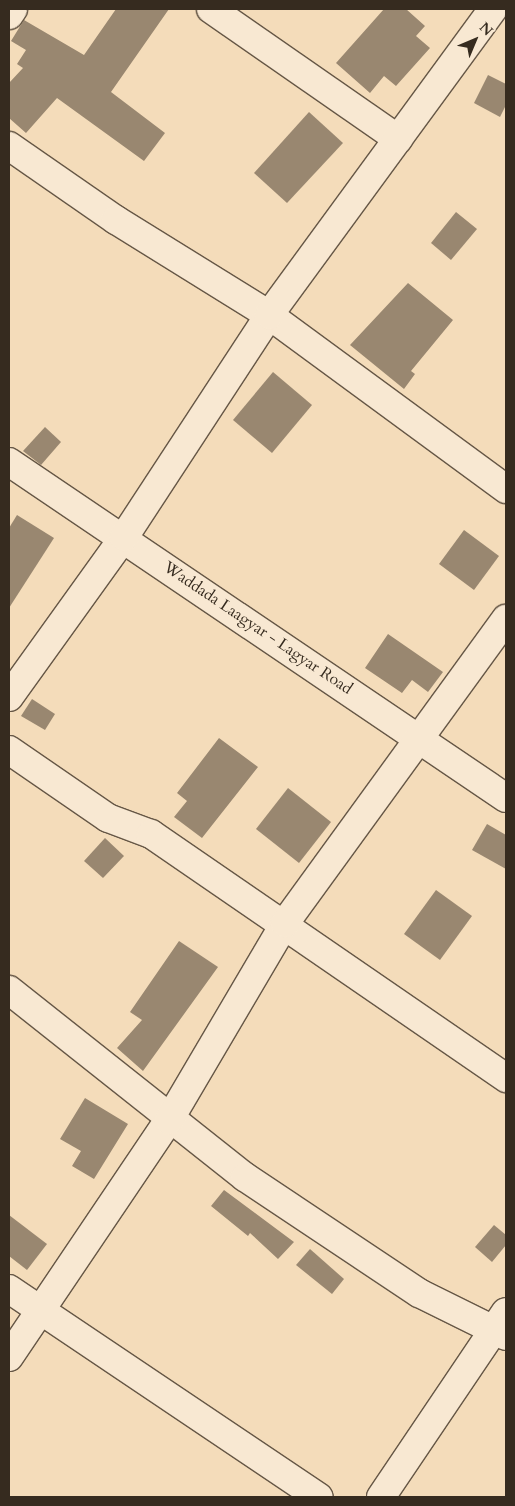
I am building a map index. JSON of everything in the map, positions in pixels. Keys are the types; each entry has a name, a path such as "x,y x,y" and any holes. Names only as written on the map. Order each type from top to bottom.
{"street":[{"path":"9,15 12,9"},
{"path":"211,9 398,139"},
{"path":"9,697 124,537 269,315 493,9"},
{"path":"9,146 116,220 269,315 506,489"},
{"name":"Waddada Laagyar - Lagyar Road","path":"9,462 124,537 506,798"},
{"path":"9,1357 169,1120 285,923 421,739 506,619"},
{"path":"9,750 108,818 151,834 285,923 506,1078"},
{"path":"9,990 169,1120 244,1177 419,1293 503,1325 381,1497"},
{"path":"9,1289 319,1497"}],"building":[{"path":"116,9 169,9 111,92 165,133 144,161 57,98 26,133 9,118 9,83 23,68 17,64 26,50 11,41 24,20 84,55"},
{"path":"384,9 406,9 425,26 416,36 430,48 396,86 384,76 370,93 336,63"},
{"path":"488,75 506,84 506,105 500,117 474,103"},
{"path":"309,112 343,143 287,203 254,173"},
{"path":"456,212 477,229 451,260 431,243"},
{"path":"408,283 453,320 411,371 415,374 404,389 350,345"},
{"path":"273,372 312,405 272,453 233,420"},
{"path":"45,427 61,442 41,465 23,451"},
{"path":"17,515 54,538 9,608 9,528"},
{"path":"464,530 499,556 474,590 439,564"},
{"path":"388,634 443,672 428,692 412,680 402,693 365,668"},
{"path":"32,699 55,714 45,730 21,716"},
{"path":"219,738 258,767 202,838 174,817 187,801 177,793"},
{"path":"288,788 331,822 299,863 256,829"},
{"path":"487,824 506,835 506,869 472,850"},
{"path":"105,838 124,856 103,878 84,861"},
{"path":"436,890 472,916 440,960 404,934"},
{"path":"179,941 218,967 143,1071 117,1048 142,1020 130,1012"},
{"path":"85,1098 128,1124 94,1179 72,1166 81,1151 60,1139"},
{"path":"224,1190 294,1242 278,1259 250,1233 248,1236 211,1206"},
{"path":"9,1215 47,1244 27,1270 9,1256"},
{"path":"494,1225 506,1235 506,1245 492,1262 475,1247"},
{"path":"310,1249 344,1279 332,1294 296,1265"}]}
